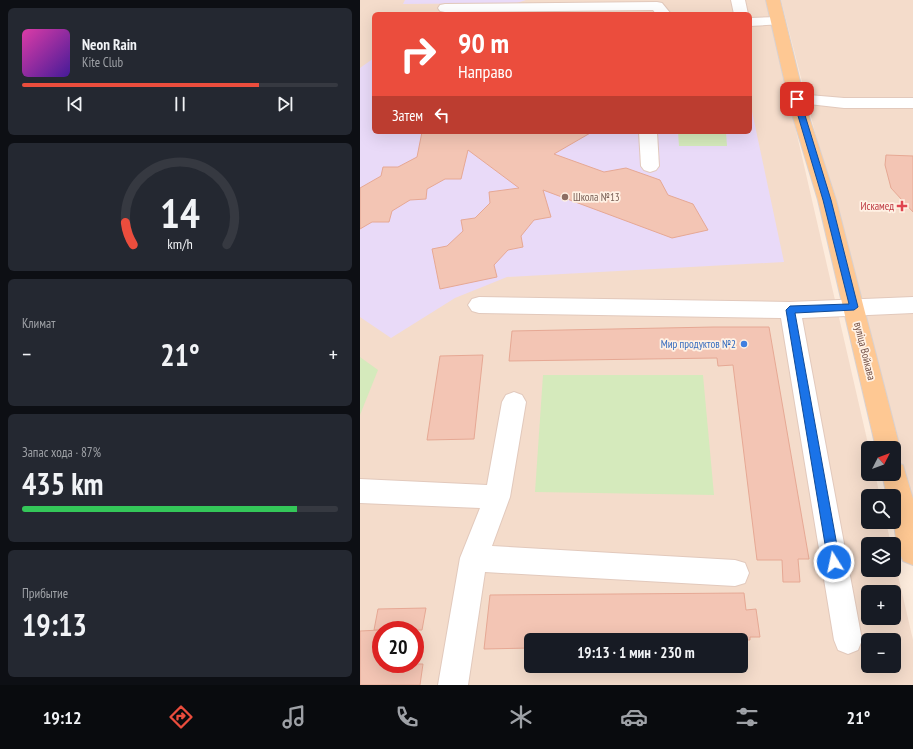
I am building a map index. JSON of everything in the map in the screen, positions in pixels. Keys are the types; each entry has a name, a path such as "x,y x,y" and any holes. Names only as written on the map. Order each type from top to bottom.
{"main road":[{"name":"вуліца Войкава","path":"773,0 797,99 827,200 886,441"},
{"path":"896,481 913,552"}],"lane":[{"path":"738,0 741,12"},
{"path":"444,8 657,6 662,12"},
{"path":"752,22 778,21"},
{"path":"797,99 844,103 913,103"},
{"path":"648,134 650,166"},
{"path":"479,305 790,310 913,305"},
{"path":"790,310 848,640"},
{"path":"453,685 474,558 497,497 514,402"},
{"path":"360,491 497,497"},
{"path":"474,558 735,573"}],"shaded area":[{"path":"360,0 766,0 867,441 861,441 861,481 877,481 878,489 861,489 861,529 888,529 889,537 861,537 861,577 898,577 900,585 861,585 861,625 901,625 901,588 913,640 913,685 360,685"},
{"path":"405,0 526,0 517,3 403,4"},
{"path":"781,0 913,0 913,514 901,467 901,441 894,441"},
{"name":"Школа №13","path":"372,59 372,134 752,134 752,111 784,262 507,277 455,298 391,338 360,317 360,68"}],"green space":[{"path":"678,134 726,134 727,146 679,146"},
{"path":"360,357 378,370 360,415"},
{"path":"543,375 703,375 714,495 535,492"}],"building":[{"path":"422,134 589,134 554,154 604,172 626,168 660,180 668,195 693,204 708,230 672,238 543,190 551,217 534,220 521,236 523,247 508,250 494,265 497,277 440,289 432,249 447,246 463,231 461,220 475,218 490,203 489,192 519,188 468,150 461,179 445,179 427,189 426,199 410,200 392,211 389,222 372,222 360,229 360,188 381,176 383,167 398,167 417,157"},
{"path":"886,155 913,156 913,212 891,188 885,165"},
{"path":"769,327 809,559 798,559 800,582 783,582 782,560 757,560 733,365 718,366 717,358 509,361 512,331"},
{"path":"483,355 474,439 427,440 440,356"},
{"path":"744,593 746,610 756,609 760,637 750,637 750,640 748,640 748,633 524,633 524,648 484,649 490,595"},
{"path":"426,608 424,621 376,621 378,609"},
{"path":"372,630 372,673 422,673 420,685 360,685 360,631"}],"place":[{"name":"Школа №13","path":"565,197"},
{"name":"Искамед","path":"902,206"},
{"name":"Мир продуктов №2","path":"744,344"}],"route":[{"path":"797,99 800,114 827,200 854,307 790,310 834,562"}]}
